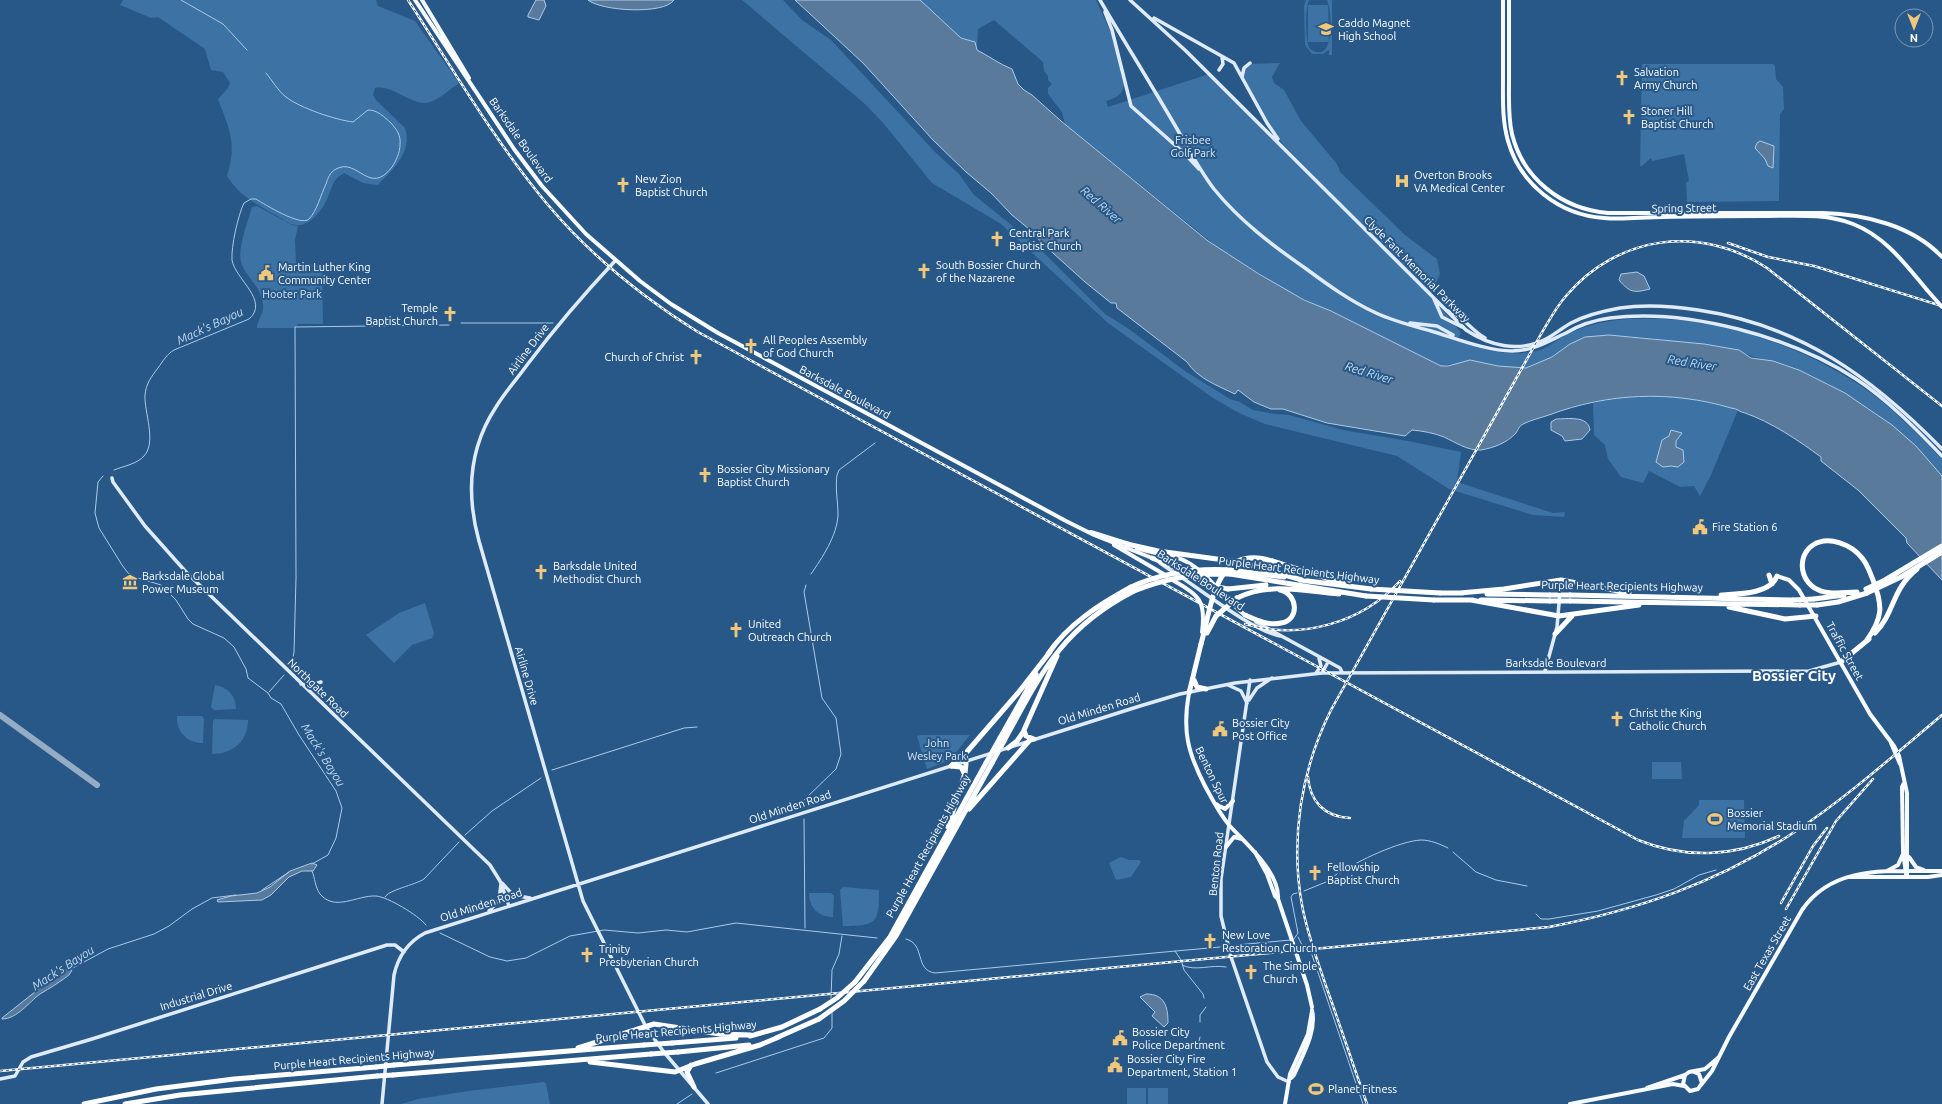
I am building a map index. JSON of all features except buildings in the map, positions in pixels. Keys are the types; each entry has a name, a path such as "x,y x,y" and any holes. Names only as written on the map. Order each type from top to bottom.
{"highway":[{"path":"1857,592 1827,592 1813,587 1804,577 1803,571 1803,560 1809,549 1813,545 1825,541 1839,543 1852,549 1866,564 1877,591 1880,609 1877,625 1867,640"},
{"path":"1128,544 1158,551 1239,562 1302,580"},
{"name":"Purple Heart Recipients Highway","path":"1231,572 1366,596 1434,600 1645,596 1793,600 1814,599 1867,591 1942,546"},
{"name":"Purple Heart Recipients Highway","path":"1570,598 1668,603 1800,606 1817,605 1838,602 1886,585 1942,552"},
{"path":"1189,693 1217,585 1224,572 1238,561 1258,557 1323,578 1369,589"},
{"path":"1152,558 1212,586 1228,589 1272,585 1317,592"},
{"path":"1841,662 1880,628 1900,586 1927,561"},
{"name":"Purple Heart Recipients Highway","path":"125,1104 180,1095 377,1076 746,1046 779,1037 819,1019 844,1001 864,981 896,936 1050,652 1070,629 1087,614 1132,589 1179,577 1231,572 1369,589 1550,598"},
{"path":"1769,575 1772,584"},
{"path":"1700,598 1763,589 1772,584 1777,576"},
{"path":"1460,593 1504,590 1561,580 1645,596"},
{"path":"1189,693 1194,680 1201,646 1214,619 1223,608 1237,598 1257,589 1274,588 1366,596"},
{"name":"Purple Heart Recipients Highway","path":"1002,739 1046,666 1071,635 1099,612 1132,589"},
{"path":"1245,615 1264,622 1280,624 1289,620 1294,609 1293,599 1283,591 1249,592"},
{"path":"1471,600 1559,616 1619,607 1668,603"},
{"path":"1718,604 1785,619 1816,616"},
{"path":"1555,634 1568,619 1576,614"},
{"path":"1008,748 1017,741 1024,730 1050,668 1071,635"},
{"path":"951,766 966,753 1018,693 1050,652"},
{"path":"1194,680 1197,687 1206,689"},
{"path":"960,820 1016,755 1031,740 1026,736 1024,730"},
{"path":"1014,746 1017,751 1016,755"},
{"path":"945,838 964,773 966,753"},
{"name":"Purple Heart Recipients Highway","path":"84,1104 156,1089 234,1079 672,1043 752,1035 789,1024 832,1002 855,982 887,942 989,763"},
{"path":"951,766 961,767 964,773"},
{"path":"544,1053 578,1048 654,1024 720,1034 752,1035"},
{"path":"566,1061 595,1062 673,1072 760,1045 779,1037"},
{"path":"694,1087 687,1072 688,1067 695,1064"}],"main road":[{"name":"Barksdale Boulevard","path":"415,0 514,149 542,186 586,234 615,261 671,304 707,327 1089,532 1152,558 1234,613 1272,634 1280,636"},
{"name":"Barksdale Boulevard","path":"422,0 436,21 470,82"},
{"path":"1100,0 1112,30 1131,106 1185,154 1207,179"},
{"name":"Clyde Fant Memorial Parkway","path":"1100,0 1207,179 1236,212 1269,242 1350,300 1378,314 1393,319 1472,343 1505,351 1523,351 1544,345 1565,333 1587,324 1623,317 1671,317 1719,324 1809,354 1840,369 1866,386 1887,403 1942,456"},
{"name":"Clyde Fant Memorial Parkway","path":"1130,0 1196,61 1446,308 1466,330 1480,338 1500,346 1516,347 1537,343 1581,318 1627,307 1672,306 1742,318 1792,337 1843,364 1888,398 1942,450"},
{"name":"Spring Street","path":"1503,0 1504,124 1512,152 1519,167 1530,182 1558,205 1580,214 1608,219 1806,216 1837,219 1868,230 1884,241 1942,308"},
{"name":"Spring Street","path":"1509,0 1510,116 1516,146 1527,168 1537,181 1553,194 1568,203 1588,210 1608,213 1845,214 1870,219 1909,232 1934,249 1940,255"},
{"path":"1139,7 1163,24 1235,64 1271,130 1290,154"},
{"path":"431,24 436,21"},
{"path":"1219,70 1222,64 1222,57"},
{"path":"1503,60 1509,60"},
{"path":"1242,78 1244,68 1250,63"},
{"name":"Airline Drive","path":"615,261 554,328 496,406 486,424 476,449 471,483 472,511 479,541 577,884 585,906 646,1027 678,1070 708,1104"},
{"path":"1432,295 1442,317 1466,330"},
{"path":"1446,308 1460,316 1478,334 1500,346"},
{"path":"1393,319 1437,326 1451,335 1472,343"},
{"name":"Northgate Road","path":"112,480 145,526 174,559 493,870 501,882 509,906"},
{"name":"Barksdale Boulevard","path":"1089,532 1128,544 1144,551 1181,559 1192,565 1245,615 1280,636 1340,668 1342,672 1809,671 1841,662"},
{"path":"1102,538 1192,591 1201,602 1203,624 1201,646"},
{"name":"Traffic Street","path":"1777,576 1786,578 1795,585 1816,616 1870,714 1891,743 1891,747 1900,764 1907,793 1907,877"},
{"path":"1545,671 1559,616 1561,580"},
{"path":"1315,673 1321,666 1320,661 1316,656"},
{"path":"1322,673 1328,662"},
{"name":"Old Minden Road","path":"383,1104 393,978 398,962 404,952 413,941 427,932 1031,740 1189,693 1250,680 1315,673 1342,672"},
{"path":"1247,704 1257,688 1274,677"},
{"name":"Benton Road","path":"1250,680 1220,890 1224,931 1267,1062 1278,1076 1290,1080"},
{"path":"301,684 312,685 321,682"},
{"path":"1227,685 1241,691 1247,704"},
{"name":"Benton Spur","path":"1189,693 1185,719 1188,748 1196,768 1214,802 1229,825 1255,852 1275,890 1307,986 1313,1021 1309,1040 1294,1075 1290,1080"},
{"name":"Traffic Street","path":"1904,783 1902,786 1903,851 1907,872"},
{"path":"1214,802 1225,809 1233,801"},
{"path":"1226,847 1230,839 1234,837 1244,840"},
{"path":"1867,878 1869,875 1882,872 1898,865 1903,851"},
{"path":"1908,855 1916,867 1932,872"},
{"name":"East Texas Street","path":"1570,1104 1673,1084 1684,1086 1692,1091 1698,1089 1712,1071 1805,906 1814,896 1827,886 1854,874 1867,872 1942,871"},
{"path":"1856,878 1864,876 1867,872"},
{"path":"1850,877 1867,878 1942,875"},
{"path":"501,882 513,895 533,898"},
{"path":"488,912 500,899 501,882"},
{"name":"Industrial Drive","path":"0,1079 15,1076 26,1059 44,1052 92,1039 387,945 395,945 404,952"},
{"name":"East Texas Street","path":"1641,1090 1708,1067 1719,1057"},
{"path":"1694,1072 1701,1077 1701,1085"},
{"path":"1684,1086 1683,1079 1685,1075"},
{"path":"1286,1104 1290,1080"},
{"path":"379,1104 383,1096"}],"green space":[{"path":"123,0 376,0 378,6 415,21 459,83 437,99 424,103 417,102 389,89 375,88 373,95 376,100 405,128 407,137 406,145 400,160 378,185 363,183 344,173 333,184 322,208 314,218 303,224 291,224 247,198 236,188 227,176 232,155 231,137 218,99 228,88 230,83 223,72 211,70 205,49 158,17 151,18 120,5"},
{"path":"742,0 783,0 802,20 831,40 935,152 959,174 974,195 1035,244 1105,314 1129,329 1185,371 1230,399 1240,402 1253,410 1289,415 1343,430 1461,452 1457,482 1553,513 1565,512 1564,517 1533,515 1449,489 1397,456 1265,424 1239,413 1213,398 1108,323 1001,224 932,183 884,124 865,104"},
{"name":"Frisbee Golf Park","path":"920,0 1096,0 1112,35 1124,85 1120,94 1115,98 1106,101 1108,107 1209,74 1440,306 1461,333 1457,340 1496,352 1526,353 1544,348 1566,335 1593,324 1611,321 1644,319 1679,320 1713,325 1748,334 1781,345 1814,359 1844,375 1881,400 1917,433 1942,459 1942,477 1900,433 1872,410 1800,370 1785,364 1754,357 1739,350 1648,338 1609,335 1570,344 1552,357 1526,368 1459,363 1441,366 1289,292 1216,246 1065,124 1062,112 1048,94 1048,88 1052,84 1048,80 1048,76 1044,71 1043,62 994,20 978,29 977,50 975,42 960,37"},
{"path":"1306,0 1309,0 1306,25 1308,45 1310,49 1318,52 1324,50 1328,44 1331,25 1327,0 1332,0 1332,55 1329,55 1329,50 1323,54 1312,54 1305,45 1304,6"},
{"path":"1308,5 1328,5 1329,42 1308,42"},
{"path":"1280,63 1272,77 1274,83 1284,90 1301,121 1337,164 1340,172 1405,235 1437,259 1440,274 1431,295 1283,144 1269,124 1243,78 1244,69 1251,64"},
{"path":"1642,64 1773,64 1775,66 1776,79 1783,87 1784,109 1780,114 1779,201 1687,202 1686,182 1689,181 1684,154 1652,161 1651,158 1640,166"},
{"name":"Hooter Park","path":"257,206 292,225 298,226 295,240 296,263 322,265 323,324 298,324 295,328 257,328 262,314 262,299 260,293 242,265 240,252 243,236 252,207"},
{"path":"1660,396 1693,399 1736,408 1738,410 1711,475 1700,496 1694,486 1680,487 1649,471 1643,483 1621,477 1608,459 1605,445 1594,435 1593,403 1625,397"},
{"path":"425,603 434,633 432,638 412,645 394,663 366,635 399,613"},
{"path":"215,685 230,692 236,704 236,709 214,710 211,707"},
{"path":"177,716 202,716 204,719 203,743 192,741 184,735 178,727"},
{"path":"215,719 248,720 245,735 238,745 226,752 212,754 213,721"},
{"name":"John Wesley Park","path":"970,735 950,760 927,769 917,736"},
{"path":"1652,762 1681,762 1682,779 1652,779"},
{"name":"Bossier Memorial Stadium","path":"1699,800 1744,800 1745,838 1682,838 1684,821 1699,805"},
{"path":"1121,857 1129,860 1139,860 1141,862 1131,877 1116,880 1109,863"},
{"path":"843,887 879,890 877,916 874,920 863,925 843,926 840,890"},
{"path":"809,893 831,893 834,896 833,917 828,917 816,911 809,898"},
{"path":"544,1082 546,1084 550,1104 401,1104 418,1099 468,1091"},
{"path":"1127,1088 1146,1088 1146,1104 1127,1104"},
{"path":"1148,1088 1168,1088 1168,1104 1148,1104"}],"water":[{"path":"536,0 544,0 546,6 539,20 528,17"},
{"path":"588,0 674,0 668,5 658,8 632,10 606,7"},
{"name":"Red River","path":"795,0 920,0 961,38 975,42 977,50 1012,69 1018,84 1024,90 1032,95 1061,121 1208,241 1259,274 1304,300 1331,311 1441,366 1448,366 1470,360 1498,366 1526,368 1552,357 1570,344 1585,337 1609,335 1704,344 1739,350 1751,358 1773,361 1799,370 1845,393 1892,425 1916,446 1942,476 1942,580 1907,543 1906,538 1858,490 1821,461 1821,457 1774,426 1735,409 1685,398 1639,396 1616,398 1571,408 1529,421 1522,425 1512,437 1504,442 1490,448 1476,450 1466,448 1444,437 1428,432 1412,430 1405,436 1327,423 1283,409 1271,409 1254,402 1238,390 1235,394 1215,385 1196,373 1187,362 1117,308 1116,303 1111,303 1085,282 1043,244 991,193 966,172 933,140 863,63"},
{"path":"1760,141 1774,146 1773,168 1768,166 1765,159 1755,148 1757,143"},
{"path":"1637,272 1644,276 1650,289 1640,291 1629,290 1619,280 1621,274"},
{"path":"1556,419 1581,420 1588,425 1590,430 1582,439 1565,441 1562,436 1551,430 1551,422"},
{"path":"1671,430 1682,433 1676,441 1676,447 1683,450 1684,462 1678,467 1663,467 1656,462 1662,440 1669,436"},
{"path":"312,863 317,865 313,871 302,871 289,877 271,895 262,900 218,902 217,900 231,896 257,893 270,887 290,871"},
{"path":"67,969 72,970 69,975 59,983 40,994 18,1013 2,1019 45,984"},
{"path":"1146,994 1157,996 1164,1002 1168,1023 1164,1027 1152,1016 1155,1012 1140,997"}],"waterway":[{"name":"Mack's Bayou","path":"181,0 223,24 247,50"},
{"name":"Mack's Bayou","path":"114,470 138,461 148,450 150,435 145,395 151,378 167,356 174,350 249,319 254,312 256,305 254,297 234,267 232,260 235,231 244,203 251,199 256,199 282,214 291,218 305,221 312,216 328,177 334,170 344,167 351,168 370,178 377,178 384,175 392,167 398,156 400,141 397,130 381,114 368,110 353,122 318,113 292,101 283,95 266,73"},
{"path":"461,323 553,323"},
{"path":"291,668 294,652 296,578 295,327 449,325"},
{"path":"811,574 820,561 835,531 838,515 836,485 839,470 875,443"},
{"name":"Mack's Bayou","path":"103,476 98,482 95,513 99,528 122,565 128,573 138,578 161,585 176,600 193,624 224,638 234,647 246,669 248,678 268,693 271,698 281,704 299,735 336,791 342,808 336,838 328,855 312,864"},
{"path":"802,807 803,801 836,769 841,754 836,718 822,698 804,592 806,585"},
{"path":"269,692 284,675"},
{"path":"552,770 684,728 697,727"},
{"path":"465,835 492,811 541,778"},
{"path":"804,819 805,928"},
{"path":"1340,873 1379,852 1412,841 1428,841 1448,848"},
{"path":"385,897 391,892 424,879 459,842"},
{"path":"1453,852 1476,872 1496,880 1527,886"},
{"path":"1536,914 1541,919 1549,919 1598,911 1674,889 1699,875 1716,870"},
{"path":"312,871 318,891 326,899 332,902 346,901 369,896 381,897 402,907 426,925"},
{"name":"Mack's Bayou","path":"262,890 289,872"},
{"path":"1304,891 1326,882 1337,874"},
{"path":"1294,939 1298,933 1291,897 1293,894 1297,893"},
{"name":"Mack's Bayou","path":"71,969 108,949 154,934 169,926 192,909 212,898 236,895"},
{"path":"440,933 490,957 507,961 526,958 570,936 604,930 638,933 666,930 687,932 736,923 877,938"},
{"path":"831,998 832,970 839,954 842,936"},
{"path":"1298,937 1303,947"},
{"path":"906,939 916,946 924,967 935,973 1220,947"},
{"path":"1236,945 1291,940"},
{"path":"1175,951 1181,960"},
{"path":"1312,955 1363,1104"},
{"path":"1182,963 1184,970 1203,994 1204,998"},
{"path":"1182,965 1192,968 1215,966 1226,967"},
{"path":"1200,1022 1200,1015 1206,1007"},
{"path":"716,1073 824,1038 832,1028 832,1012"},
{"path":"1198,1045 1200,1037"},
{"path":"677,1104 692,1094"}],"taxiway":[{"path":"0,715 97,785"}],"railway":[{"path":"408,0 492,131 529,181 564,224 637,290 677,319 698,332 1638,840 1674,850 1691,853 1709,853 1727,852 1745,848 1779,836"},
{"path":"1367,1104 1316,956 1302,905 1297,855 1298,830 1305,781 1312,756 1331,710 1541,334 1562,300 1587,275 1610,260 1635,249 1661,243 1688,241 1715,245 1741,254 1767,268 1942,406"},
{"path":"1728,243 1768,257 1814,266 1942,306"},
{"path":"1245,624 1266,629 1287,630 1308,629 1328,625 1348,618 1367,608 1384,596 1400,581"},
{"path":"0,1071 1549,927 1582,920 1645,903 1706,880 1764,851 1832,806 1942,715"},
{"path":"1308,777 1312,794 1320,806 1333,815 1350,818"},
{"path":"1786,909 1836,821 1873,779"},
{"path":"1781,903 1813,846 1827,828"}],"place":[{"name":"Caddo Magnet High School","path":"1326,29"},
{"name":"Salvation Army Church","path":"1622,78"},
{"name":"Stoner Hill Baptist Church","path":"1629,117"},
{"name":"Overton Brooks VA Medical Center","path":"1402,181"},
{"name":"New Zion Baptist Church","path":"623,185"},
{"name":"Central Park Baptist Church","path":"997,239"},
{"name":"South Bossier Church of the Nazarene","path":"924,271"},
{"name":"Martin Luther King Community Center","path":"266,273"},
{"name":"Temple Baptist Church","path":"450,314"},
{"name":"All Peoples Assembly of God Church","path":"751,346"},
{"name":"Church of Christ","path":"696,357"},
{"name":"Bossier City Missionary Baptist Church","path":"705,475"},
{"name":"Fire Station 6","path":"1700,527"},
{"name":"Barksdale United Methodist Church","path":"541,572"},
{"name":"Barksdale Global Power Museum","path":"130,582"},
{"name":"United Outreach Church","path":"736,630"},
{"name":"Christ the King Catholic Church","path":"1617,719"},
{"name":"Bossier City Post Office","path":"1220,729"},
{"name":"Bossier Memorial Stadium","path":"1715,819"},
{"name":"Fellowship Baptist Church","path":"1315,873"},
{"name":"New Love Restoration Church","path":"1210,941"},
{"name":"Trinity Presbyterian Church","path":"587,955"},
{"name":"The Simple Church","path":"1251,972"},
{"name":"Bossier City Police Department","path":"1120,1038"},
{"name":"Bossier City Fire Department, Station 1","path":"1115,1065"},
{"name":"Planet Fitness","path":"1316,1089"}],"district":[{"name":"Bossier City","path":"1794,676"}]}
